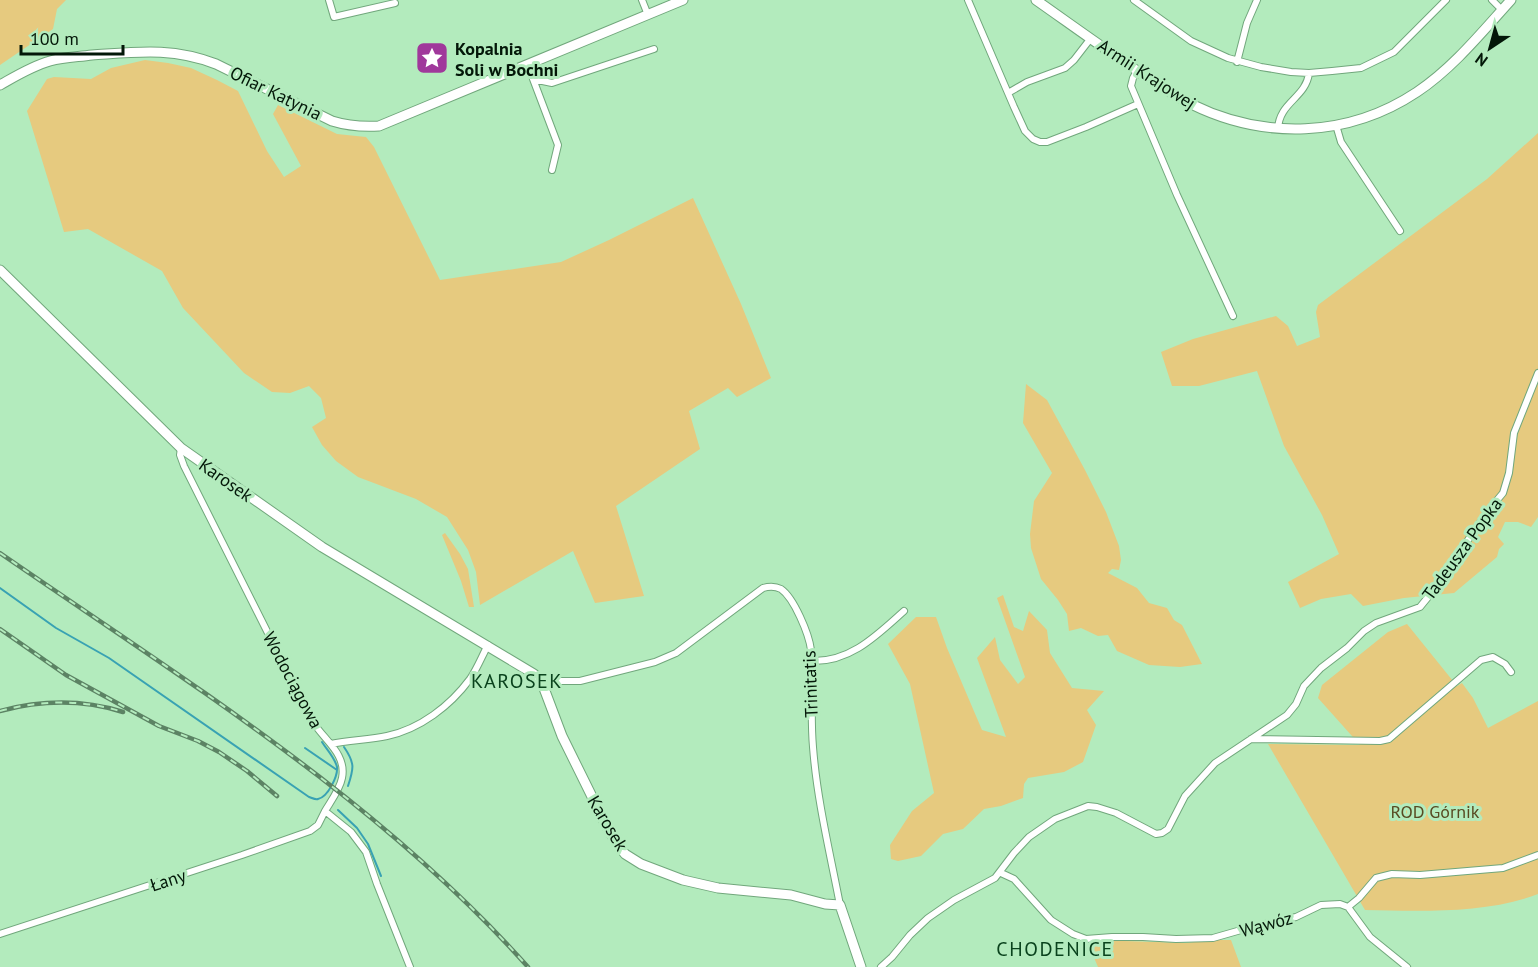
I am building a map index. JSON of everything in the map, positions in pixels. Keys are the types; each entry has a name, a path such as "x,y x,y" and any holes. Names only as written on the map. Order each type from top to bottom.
{"main road":[{"path":"528,64 683,0"},
{"name":"Armii Krajowej","path":"1036,0 1176,96 1205,111 1232,121 1278,129 1336,125 1391,107 1417,92 1442,72 1511,0"},
{"name":"Ofiar Katynia","path":"0,85 38,65 61,58 170,52 216,64 332,121 357,127 379,126 528,64"},
{"name":"Karosek","path":"0,270 181,448 322,547 534,674 542,683 562,736 604,821 615,841 626,854 641,864 683,880 718,888 790,895 825,904 840,905"},
{"path":"840,905 861,967"}],"street":[{"path":"329,0 334,17 395,3"},
{"path":"642,0 648,15"},
{"path":"968,0 1025,131 1033,139 1047,142 1138,104"},
{"path":"1134,0 1191,41 1237,62 1309,73 1361,68 1394,52 1446,0"},
{"path":"1237,62 1248,22 1257,0"},
{"path":"1492,0 1502,10"},
{"path":"1008,93 1027,82 1065,68 1091,38"},
{"path":"533,79 552,83 654,49"},
{"path":"528,64 558,145 552,170"},
{"path":"1137,71 1132,78 1131,86 1138,104 1233,316"},
{"path":"1278,129 1279,117 1304,89 1309,73"},
{"path":"1336,125 1341,142 1400,231"},
{"name":"Tadeusza Popka","path":"881,967 928,918 954,900 995,878 1029,837 1055,819 1088,806 1116,813 1156,834 1168,829 1185,796 1205,773 1215,763 1287,715 1313,677 1364,631 1376,623 1420,607 1488,510 1503,493 1509,473 1514,433 1538,373"},
{"name":"Wodociągowa","path":"181,448 180,455 184,466 312,722 340,758 343,772 339,786 325,811"},
{"name":"Trinitatis","path":"542,683 580,681 656,662 676,653 763,588 771,586 780,588 796,610 812,649 813,750 840,905"},
{"path":"812,662 837,658 859,648 904,611"},
{"path":"331,744 384,737 411,729 423,722 462,688 471,677 488,645"},
{"path":"1250,739 1380,741 1389,739 1481,660 1493,657 1505,664 1510,672"},
{"path":"325,811 351,832 366,852 410,967"},
{"name":"Łany","path":"0,934 310,831 318,825 325,811"},
{"path":"1407,967 1370,937 1348,907 1376,878 1392,874 1420,875 1503,868 1538,855"},
{"name":"Wąwóz","path":"1001,873 1014,879 1051,920 1073,934 1086,939 1213,938 1296,917 1321,905 1340,904 1348,907"}],"green space":[{"path":"0,0 66,0 57,9 53,29 0,65"},
{"path":"145,60 191,68 238,91 267,151 284,177 301,166 273,114 278,105 337,134 366,137 374,147 440,280 561,262 693,198 741,304 771,378 737,397 728,388 689,411 700,449 616,506 644,596 595,603 573,551 480,605 476,572 468,550 447,517 416,499 358,477 336,461 322,445 312,427 326,418 321,398 309,386 290,393 272,392 244,373 183,308 162,271 88,229 64,232 27,111 47,79 54,77 91,79 111,68"},
{"path":"1538,133 1538,517 1531,527 1518,522 1505,522 1498,537 1504,544 1499,549 1497,557 1454,593 1404,598 1363,606 1351,594 1321,599 1300,608 1288,582 1339,554 1322,515 1284,446 1257,371 1199,386 1172,386 1161,352 1193,339 1276,316 1288,326 1297,346 1320,337 1316,312 1318,305 1487,179"},
{"path":"1026,384 1047,400 1106,512 1119,546 1121,560 1119,570 1112,569 1108,573 1137,588 1149,603 1167,608 1174,620 1182,625 1202,664 1180,667 1149,665 1117,651 1108,635 1098,636 1081,628 1069,631 1067,614 1041,579 1031,548 1030,534 1034,501 1052,473 1023,423"},
{"path":"445,533 468,569 474,607 469,607 442,535"},
{"path":"1003,595 1014,627 1023,631 1029,611 1047,630 1050,653 1072,688 1104,691 1087,710 1096,725 1083,762 1064,772 1028,778 1024,784 1023,798 984,809 963,829 943,834 921,856 898,861 891,859 890,845 912,811 934,793 910,684 888,644 916,617 936,617 982,730 1006,737 977,658 995,637 1000,660 1018,684 1025,677 997,598"},
{"name":"ROD Górnik","path":"1407,624 1457,686 1462,683 1473,698 1488,728 1538,701 1538,894 1497,905 1475,908 1430,911 1365,910 1268,744 1360,745 1318,698 1322,685 1388,632"},
{"path":"1094,940 1186,943 1231,940 1241,967 1098,967 1092,953"}],"waterway":[{"path":"0,588 56,628 109,658 309,797 316,799 329,790 337,771 335,760 322,742"},
{"path":"344,747 352,766 348,786"},
{"path":"305,748 337,770"},
{"path":"338,810 357,828 368,844 381,876"}],"railway":[{"path":"0,553 208,696 344,796 408,849 470,906 528,967"},
{"path":"0,629 66,675 159,726 219,752 277,796"},
{"path":"0,711 15,707 62,702 92,705 123,712"}],"place":[{"name":"Kopalnia Soli w Bochni","path":"432,58"}],"district":[{"name":"KAROSEK","path":"517,681"},
{"name":"CHODENICE","path":"1055,949"}]}
